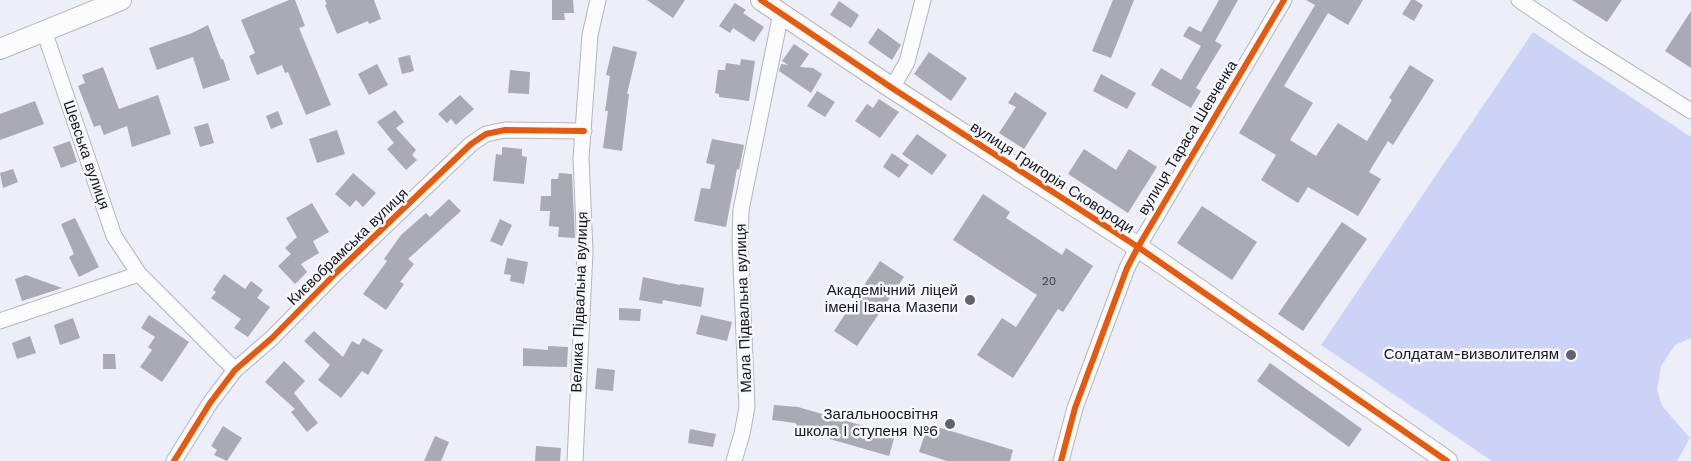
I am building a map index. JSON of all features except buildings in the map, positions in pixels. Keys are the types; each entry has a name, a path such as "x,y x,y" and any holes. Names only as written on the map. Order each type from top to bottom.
{"street":[{"path":"0,49 122,0"},
{"name":"Велика Підвальна вулиця","path":"575,461 585,252 581,158 590,35 598,0"},
{"name":"вулиця Григорія Сковороди","path":"761,0 892,88 1138,247 1390,424 1447,461"},
{"path":"892,88 907,62 923,0"},
{"name":"вулиця Тараса Шевченка","path":"1061,461 1067,432 1086,375 1117,291 1138,247 1284,0"},
{"path":"1520,0 1586,45 1691,111"},
{"name":"Мала Підвальна вулиця","path":"734,461 747,407 740,241 741,210 781,13"},
{"name":"Шевська вулиця","path":"44,31 114,236 139,274 235,370"},
{"name":"Києвобрамська вулиця","path":"174,461 210,403 235,370 272,338 336,273 478,138 505,130 584,131"},
{"path":"0,321 139,274"}],"shaded area":[{"path":"1533,32 1691,137 1691,338 1675,345 1661,366 1657,390 1662,406 1690,438 1677,461 1492,461 1321,345"}],"cycle path":[{"path":"761,0 892,88 1138,247 1447,461"},
{"path":"1061,461 1075,408 1127,268 1284,0"},
{"path":"174,461 210,403 235,370 272,338 336,273 471,144 486,134 505,130 584,131"}],"place":[{"name":"Академічний ліцей імені Івана Мазепи","path":"970,300"},
{"name":"Солдатам-визволителям","path":"1571,355"},
{"name":"Загальноосвітня школа І ступеня №6","path":"950,424"}]}
